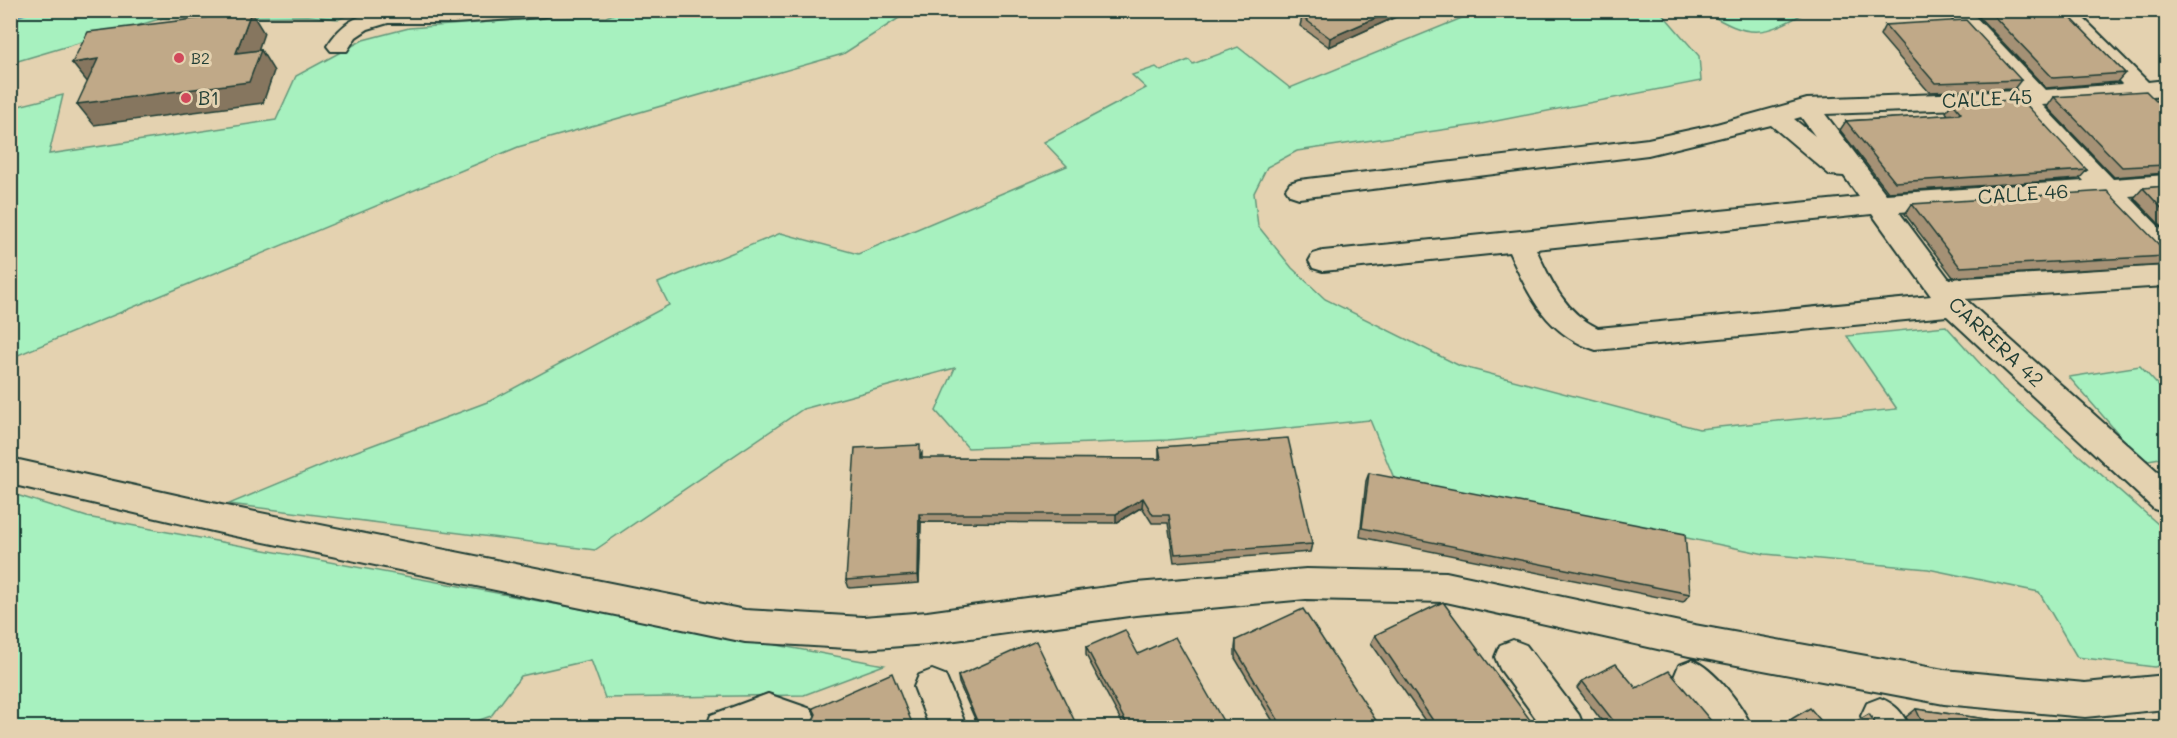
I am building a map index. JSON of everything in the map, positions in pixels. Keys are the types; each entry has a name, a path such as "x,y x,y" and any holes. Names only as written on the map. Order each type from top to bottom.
{"street":[{"path":"339,46 347,33 360,24 386,16 454,16 542,10"},
{"path":"1956,10 2106,188 2166,251"},
{"path":"2062,10 2154,89"},
{"name":"CALLE 45","path":"1299,189 1648,147 1806,107 2030,98 2154,89"},
{"name":"CARRERA 42","path":"1806,107 1947,297 2159,485"},
{"path":"1775,116 1880,204"},
{"name":"CALLE 46","path":"1323,261 1880,204 2166,184"},
{"path":"1518,242 1552,310 1576,332 1596,339 1947,297 2166,276"},
{"path":"10,471 220,519 745,626 863,633 927,628 1136,599 1306,584 1446,587 1689,640 1944,687 2085,700 2166,692"},
{"path":"1513,657 1566,728"},
{"path":"1692,677 1734,728"},
{"path":"932,687 950,728"},
{"path":"724,728 768,712 798,722"}],"green space":[{"path":"624,10 910,11 843,54 518,147 11,358 10,108 63,95 49,154 276,120 296,76 363,40 409,28 545,18 606,17"},
{"path":"11,11 357,11 339,19 308,16 163,18 11,63"},
{"path":"1479,11 1660,11 1699,56 1701,81 1476,125 1297,151 1267,167 1254,193 1258,226 1292,268 1325,299 1460,366 1699,429 1897,409 1847,336 1946,326 2003,389 2166,531 2166,665 2154,667 2077,657 2039,592 1928,569 1765,554 1394,478 1370,420 1168,440 968,448 936,411 955,368 803,409 595,550 229,504 349,454 490,401 669,305 658,283 781,233 858,254 1067,166 1044,142 1146,88 1132,75 1156,67 1161,71 1189,60 1193,64 1238,47 1290,88"},
{"path":"1704,11 1808,11 1779,26 1756,31 1733,26"},
{"path":"2140,366 2166,394 2166,457 2142,461 2069,377"},
{"path":"10,493 87,517 884,665 804,695 605,698 591,660 521,676 491,716 460,727 11,727"}],"building":[{"path":"1317,10 1394,10 1330,38 1302,17"},
{"path":"1988,10 2063,10 2125,73 2053,78"},
{"path":"251,12 236,53 261,50 249,82 77,104 98,59 72,63 88,32"},
{"path":"1966,20 2021,80 1935,83 1885,25"},
{"path":"2146,91 2156,101 2166,100 2166,165 2122,167 2054,97"},
{"path":"2022,100 2087,170 1895,182 1846,121 1959,114 1961,113 1952,102"},
{"path":"2166,186 2166,213 2143,188"},
{"path":"2107,191 2166,251 2166,256 1960,267 1912,204"},
{"path":"1288,438 1312,544 1175,554 1169,515 1153,515 1143,498 1116,514 919,514 918,575 846,580 855,448 920,445 920,458 1161,459 1159,447"},
{"path":"1369,473 1685,534 1690,594 1362,528"},
{"path":"1443,602 1536,728 1438,728 1375,635"},
{"path":"1303,609 1381,728 1283,728 1236,650 1236,640"},
{"path":"1125,630 1138,654 1175,637 1227,728 1129,728 1086,647"},
{"path":"1036,641 1078,728 980,728 958,676"},
{"path":"1616,664 1636,688 1669,671 1717,728 1619,728 1582,681"},
{"path":"892,673 914,728 816,728 813,721 816,714 813,708"},
{"path":"1810,708 1827,728 1778,728 1778,727"},
{"path":"1916,709 2049,728 1845,728 1869,714 1875,723 1919,723 1921,720"}],"waterway":[{"path":"10,16 27,10"}],"place":[{"name":"B2","path":"179,58"},
{"name":"B1","path":"186,98"}]}
